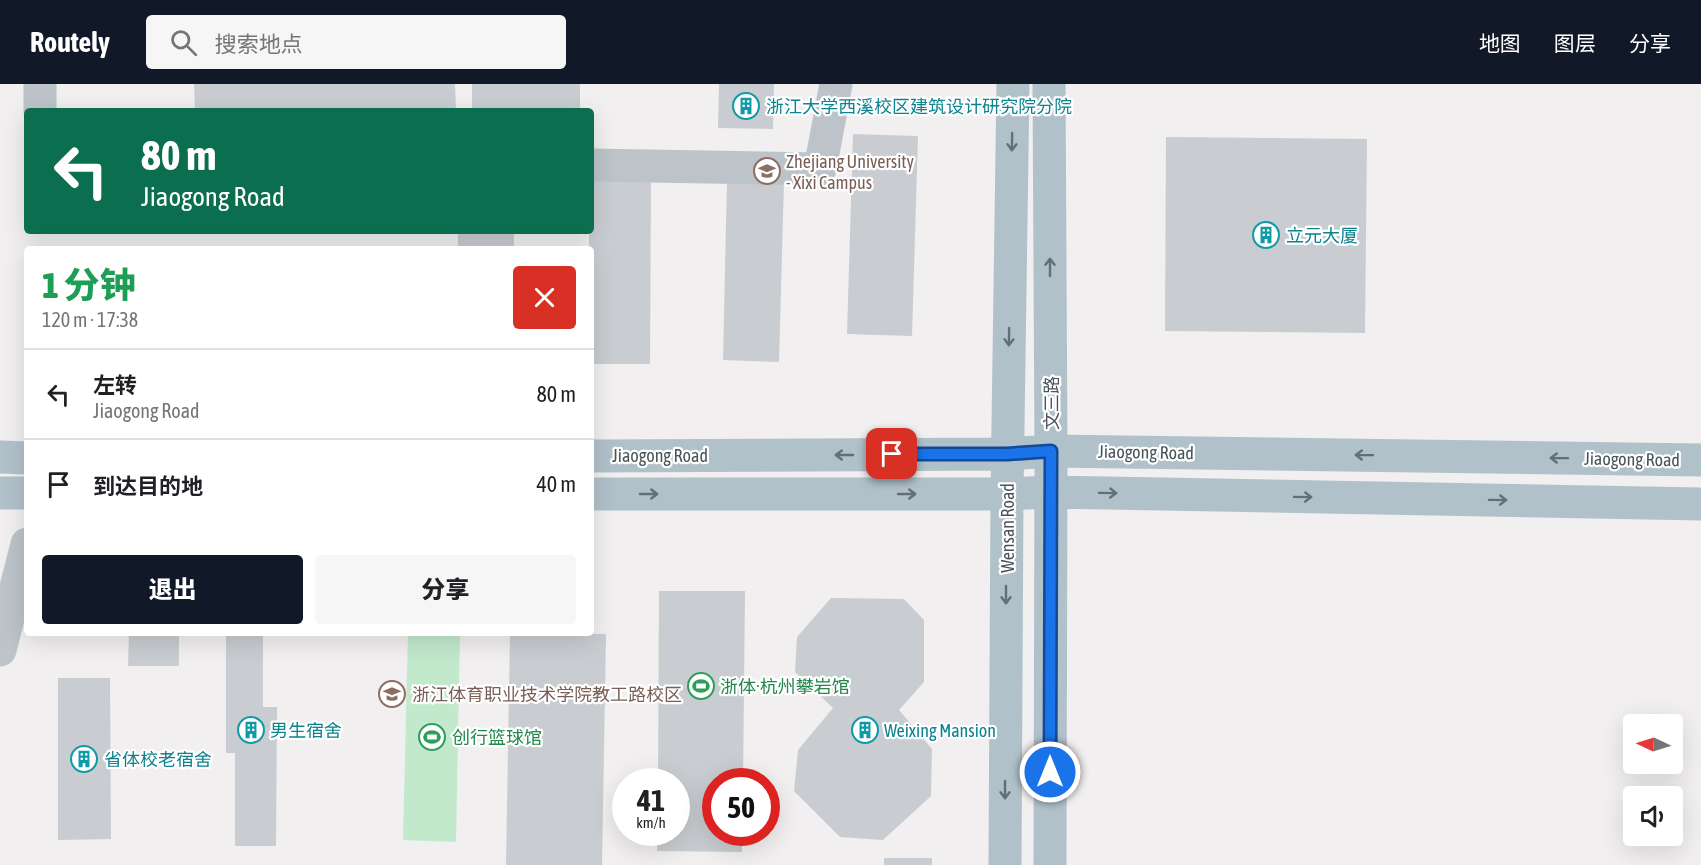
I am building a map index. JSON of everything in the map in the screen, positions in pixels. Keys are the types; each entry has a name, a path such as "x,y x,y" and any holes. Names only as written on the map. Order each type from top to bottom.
{"main road":[{"name":"Wensan Road","path":"1005,865 1012,84"},
{"name":"文三路","path":"1049,84 1050,865"},
{"name":"Jiaogong Road","path":"594,456 1007,454 1051,451 1701,460"},
{"path":"0,457 24,458"},
{"path":"594,494 1007,494 1050,492 1701,504"},
{"path":"0,494 24,493"}],"street":[{"path":"40,84 40,108"},
{"path":"594,165 820,169 836,84"},
{"path":"0,650 24,556"}],"green space":[{"name":"创行篮球馆","path":"408,636 460,636 456,842 403,840"}],"building":[{"path":"194,84 455,84 456,108 195,108"},
{"path":"472,84 580,84 580,108 472,108"},
{"name":"浙江大学西溪校区建筑设计研究院分院","path":"719,84 774,84 773,129 718,128"},
{"path":"853,134 918,136 912,336 847,334"},
{"name":"立元大厦","path":"1166,137 1367,139 1365,333 1165,331"},
{"path":"594,178 651,178 650,364 594,364 594,246 589,246 589,234 594,234"},
{"path":"727,180 784,181 779,362 723,360"},
{"path":"458,234 514,234 514,246 458,246"},
{"name":"浙体·杭州攀岩馆","path":"659,591 745,591 743,768 702,768 702,846 742,846 742,852 657,851 657,846 690,846 690,768 658,768"},
{"name":"Weixing Mansion","path":"831,598 904,599 924,620 924,682 899,710 932,749 931,796 883,840 840,837 794,791 798,750 833,708 795,672 797,637"},
{"path":"606,634 602,865 506,865 510,636"},
{"path":"129,636 179,636 179,666 128,666"},
{"name":"男生宿舍","path":"226,636 263,636 263,707 277,707 276,846 235,846 235,753 226,753"},
{"name":"省体校老宿舍","path":"58,678 110,678 111,839 58,840"},
{"path":"884,858 932,858 932,865 884,865"}],"place":[{"name":"浙江大学西溪校区建筑设计研究院分院","path":"746,106"},
{"name":"Zhejiang University - Xixi Campus","path":"767,171"},
{"name":"立元大厦","path":"1266,235"},
{"name":"浙体·杭州攀岩馆","path":"701,686"},
{"name":"浙江体育职业技术学院教工路校区","path":"392,694"},
{"name":"男生宿舍","path":"251,730"},
{"name":"Weixing Mansion","path":"865,730"},
{"name":"创行篮球馆","path":"432,737"},
{"name":"省体校老宿舍","path":"84,759"}],"route":[{"path":"892,454 1007,454 1051,451 1050,772"}]}
